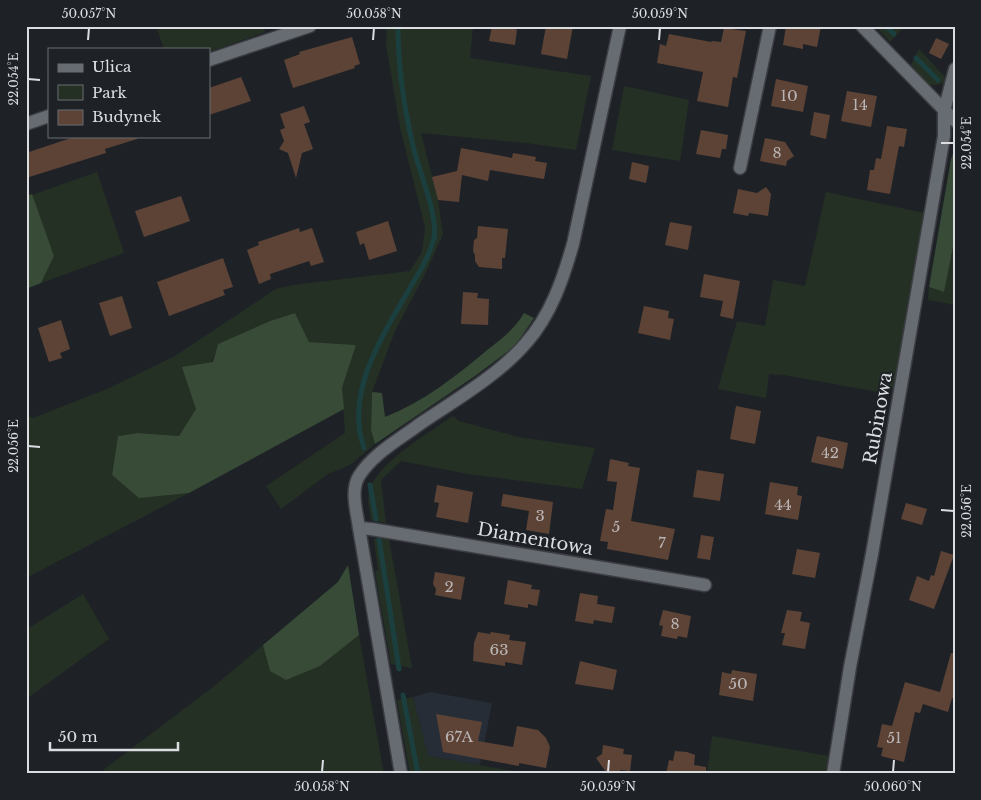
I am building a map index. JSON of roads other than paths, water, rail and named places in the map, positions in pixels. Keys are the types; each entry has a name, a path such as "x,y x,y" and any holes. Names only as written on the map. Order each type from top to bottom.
{"street":[{"path":"210,60 310,26"},
{"path":"401,774 359,528 355,497 358,477 376,456 506,364 527,342 543,319 556,296 565,271 577,225 620,26"},
{"path":"740,168 770,26"},
{"path":"862,26 955,121"},
{"name":"Rubinowa","path":"833,774 850,667 874,544 944,136 944,111 955,69"},
{"path":"26,124 48,116"},
{"name":"Diamentowa","path":"359,528 705,585"}],"waterway":[{"path":"364,448 359,427 359,405 363,384 379,343 424,263 434,238 431,205 413,146 404,102 400,72 398,26"},
{"path":"886,26 894,34"},
{"path":"916,58 938,80"},
{"path":"370,485 376,519"},
{"path":"379,539 399,669"},
{"path":"403,695 418,774"}]}
